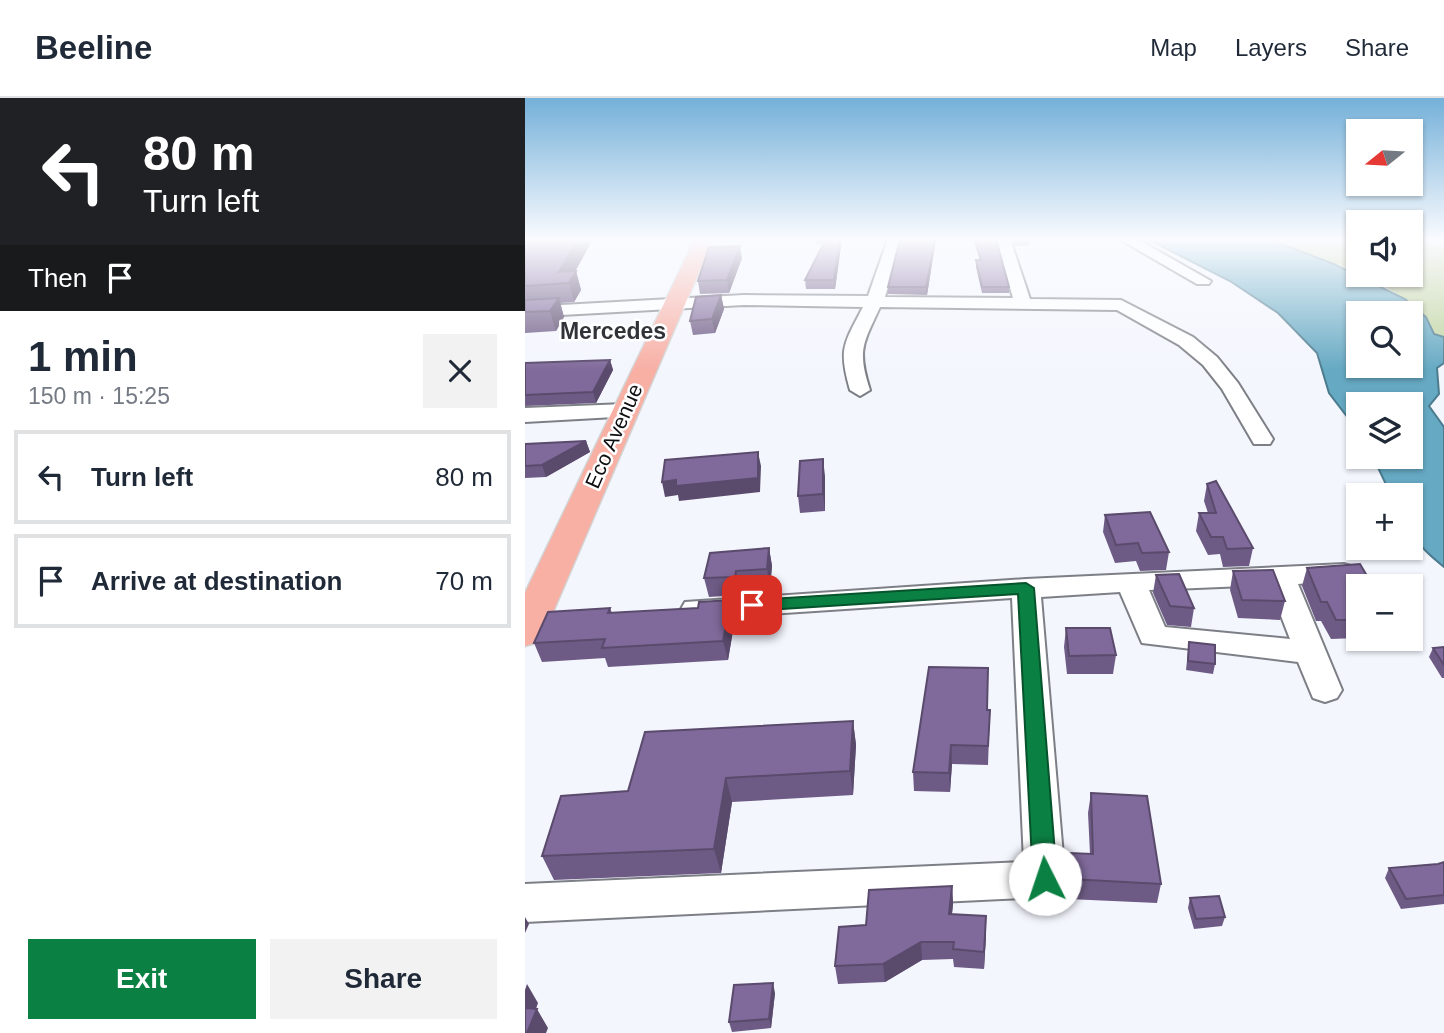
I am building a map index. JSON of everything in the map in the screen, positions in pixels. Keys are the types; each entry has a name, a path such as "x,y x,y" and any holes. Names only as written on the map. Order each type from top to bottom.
{"main road":[{"name":"Eco Avenue","path":"539,623 625,411 683,283"}],"street":[{"path":"860,390 851,361 856,338 881,283"},
{"path":"1017,283 1023,302"},
{"path":"525,312 744,300 1121,305 1186,341 1210,361 1231,387 1262,439"},
{"path":"525,415 625,411"},
{"path":"669,611 1131,582 1349,573"},
{"path":"1280,575 1325,690"},
{"path":"1131,582 1153,636 1308,652"},
{"path":"525,903 1045,879 1026,588"}],"green space":[{"path":"1423,283 1444,283 1444,337 1434,334 1423,318 1423,301 1406,300 1385,287 1423,287"}],"water":[{"path":"1232,283 1346,283 1346,287 1381,287 1405,299 1407,301 1346,301 1346,378 1423,378 1423,314 1434,334 1444,337 1444,363 1437,368 1439,394 1429,406 1444,427 1444,567 1423,549 1423,483 1385,483 1379,469 1423,469 1423,392 1346,392 1346,415 1329,393 1317,353 1278,313"}],"building":[{"path":"525,283 569,283 569,283 525,286"},
{"path":"889,283 927,283 926,287 888,287"},
{"path":"981,283 1008,283 1009,287 982,287"},
{"path":"721,295 712,319 690,321 696,297"},
{"path":"559,298 550,311 525,312 525,300"},
{"path":"610,360 593,392 525,395 525,363"},
{"path":"586,441 542,465 525,466 525,444"},
{"path":"758,452 758,478 676,486 676,480 662,482 665,460"},
{"path":"823,459 823,494 798,496 800,461"},
{"path":"1216,481 1253,548 1227,549 1223,537 1211,537 1199,513 1216,513 1207,484"},
{"path":"1150,512 1169,552 1142,553 1138,543 1116,545 1105,515"},
{"path":"769,548 767,569 736,571 735,577 704,578 710,553"},
{"path":"1360,564 1366,574 1346,574 1346,620 1336,620 1327,602 1321,602 1307,568"},
{"path":"1273,570 1285,601 1242,600 1233,571"},
{"path":"1179,574 1194,608 1170,606 1156,575"},
{"path":"731,600 723,641 602,648 605,639 534,643 548,612 610,608 608,613 698,608 699,602"},
{"path":"1066,628 1110,628 1116,655 1069,656"},
{"path":"1189,642 1215,645 1215,664 1188,661"},
{"path":"1444,647 1444,665 1433,648"},
{"path":"929,667 988,668 988,746 951,745 949,773 913,772"},
{"path":"853,721 850,771 726,778 714,849 542,856 561,796 628,791 645,732"},
{"path":"1091,793 1147,796 1161,884 1070,879 1069,853 1093,854"},
{"path":"1444,862 1444,895 1406,899 1389,868 1438,864"},
{"path":"952,886 949,914 986,916 984,952 953,949 954,942 921,942 883,964 835,966 839,927 866,925 869,890"},
{"path":"1219,896 1225,917 1196,919 1190,898"},
{"path":"773,983 769,1019 729,1022 734,985"},
{"path":"525,1008 537,1009 527,1033 525,1033"}],"district":[{"name":"Mercedes","path":"613,331"}],"route":[{"path":"752,605 1026,588 1045,879"}]}
